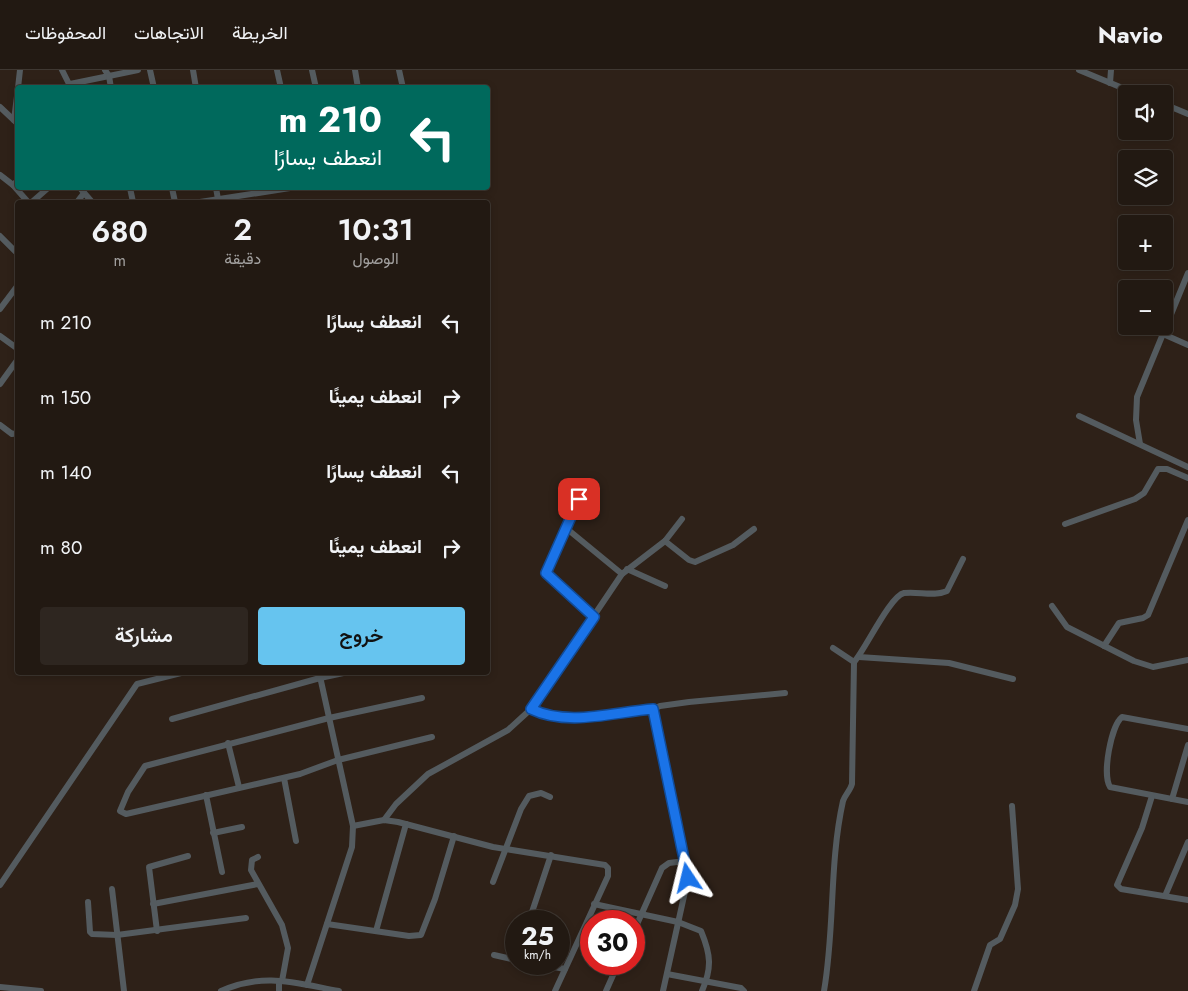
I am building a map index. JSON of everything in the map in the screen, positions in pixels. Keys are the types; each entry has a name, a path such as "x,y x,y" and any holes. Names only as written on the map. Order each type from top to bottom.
{"street":[{"path":"18,85 20,70"},
{"path":"62,70 70,85"},
{"path":"73,85 107,73 138,70"},
{"path":"150,70 153,85"},
{"path":"193,70 196,85"},
{"path":"277,70 280,85"},
{"path":"312,70 315,85"},
{"path":"355,70 358,85"},
{"path":"399,70 402,85"},
{"path":"1080,70 1118,86"},
{"path":"1110,83 1111,70"},
{"path":"0,107 15,121"},
{"path":"1173,108 1188,114"},
{"path":"0,175 15,183"},
{"path":"34,200 46,190"},
{"path":"82,190 90,200"},
{"path":"216,190 218,199"},
{"path":"212,200 260,190"},
{"path":"0,236 15,251"},
{"path":"1173,308 1188,273"},
{"path":"0,309 15,289"},
{"path":"1140,444 1136,420 1137,397 1162,335"},
{"path":"1164,335 1188,345"},
{"path":"0,336 15,347"},
{"path":"0,384 15,363"},
{"path":"1078,416 1188,467"},
{"path":"0,425 12,434 15,433"},
{"path":"1065,524 1135,499 1144,493 1158,470 1167,469 1188,478"},
{"path":"586,485 546,573 594,617"},
{"path":"384,820 396,804 428,774 508,730 531,709 624,572 665,541 682,519"},
{"path":"1104,646 1119,623 1143,618 1148,615 1188,520"},
{"path":"566,528 624,572 665,586"},
{"path":"665,541 689,560 695,562 712,552 733,545 754,529"},
{"path":"824,991 831,941 831,890 835,853 843,802 852,784 857,659 868,645 873,630 900,595 947,592 963,559"},
{"path":"1052,606 1067,626 1134,661 1153,667 1188,660"},
{"path":"833,648 857,659 949,663 1013,678"},
{"path":"0,885 137,684 173,675"},
{"path":"172,718 319,675 353,826 352,847 307,985"},
{"path":"531,709 540,713 566,718 653,709 660,706 698,701 785,693"},
{"path":"422,698 329,718 144,766 128,792 120,811 126,814 284,778 338,760 432,737"},
{"path":"653,709 688,878 663,991"},
{"path":"1188,729 1126,716 1117,722 1106,773 1110,787 1188,802"},
{"path":"228,743 239,788"},
{"path":"1172,799 1188,745"},
{"path":"284,778 296,841"},
{"path":"492,882 504,848 521,809 529,796 541,793 550,798"},
{"path":"206,795 222,872"},
{"path":"1152,796 1142,828 1117,885 1120,889 1188,900"},
{"path":"974,991 990,946 1000,939 1015,904 1018,889 1012,806"},
{"path":"353,826 384,820 493,847 597,862 608,868 608,876 570,958"},
{"path":"376,931 406,824"},
{"path":"214,833 242,827"},
{"path":"327,924 409,936 421,935 435,899 454,836"},
{"path":"1165,896 1188,842"},
{"path":"533,910 551,855"},
{"path":"157,931 149,867 188,856"},
{"path":"258,857 251,864 258,884 269,898 282,925 288,948 279,991"},
{"path":"643,910 662,868 668,863 685,861"},
{"path":"153,904 258,884"},
{"path":"112,889 124,991"},
{"path":"88,902 91,933 117,935 246,918"},
{"path":"594,904 626,910"},
{"path":"645,914 678,922 701,931 709,959 709,977 702,991"},
{"path":"494,955 505,957"},
{"path":"667,974 741,988 744,991"},
{"path":"555,991 562,975"},
{"path":"606,991 613,975"},
{"path":"221,991 250,980 281,981 339,991"},
{"path":"2,988 41,991"}],"route":[{"path":"579,499 546,573 548,577 594,617 531,709 551,716 566,718 653,709 656,731 663,755 688,878"}]}
